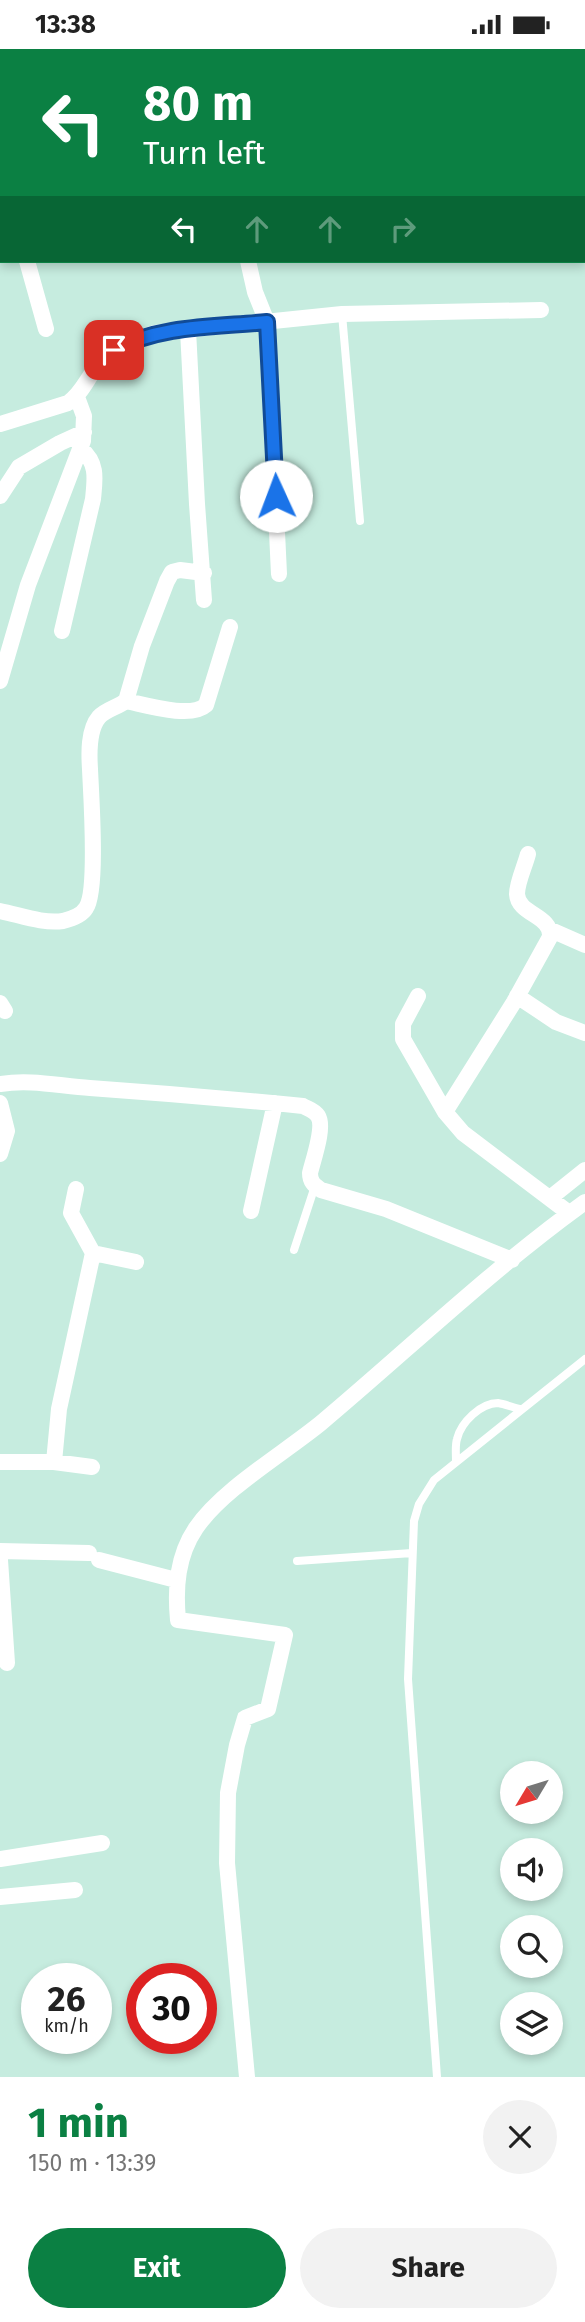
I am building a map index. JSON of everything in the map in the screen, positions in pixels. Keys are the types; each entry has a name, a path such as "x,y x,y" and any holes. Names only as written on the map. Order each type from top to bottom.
{"street":[{"path":"28,263 46,330"},
{"path":"248,263 255,292 267,322 279,574"},
{"path":"0,425 68,403 77,397 97,366 114,350 134,339 155,333 342,314 541,310"},
{"path":"188,330 204,600"},
{"path":"0,681 28,585 81,449 85,432 84,416 77,397"},
{"path":"0,496 19,467 85,432"},
{"path":"62,631 93,499 93,462 81,449"},
{"path":"126,701 142,646 172,572 204,573"},
{"path":"0,911 45,921 64,921 80,914 88,906 92,891 89,752 93,727 99,716 126,701 184,712 203,709 230,627"},
{"path":"528,855 517,894 520,902 551,930 585,945"},
{"path":"445,1112 517,996 550,937 551,930"},
{"path":"418,996 403,1024 402,1039 445,1112 463,1133 569,1213"},
{"path":"517,996 556,1022 585,1033"},
{"path":"0,1084 19,1081 45,1082 83,1088 213,1096 303,1106 319,1117 320,1127 310,1173 310,1181 315,1186 386,1209 512,1260"},
{"path":"0,1103 6,1131 0,1154"},
{"path":"251,1211 275,1103"},
{"path":"550,1198 585,1170"},
{"path":"54,1462 59,1409 93,1253 71,1213 76,1189"},
{"path":"247,2077 227,1863 228,1793 237,1745 246,1718 268,1709 285,1635 178,1620 176,1580 185,1549 195,1529 219,1502 320,1423 431,1325 585,1202"},
{"path":"93,1253 136,1262"},
{"path":"0,1462 54,1462 92,1467"},
{"path":"0,1551 94,1556 176,1580"},
{"path":"0,1560 7,1663"},
{"path":"0,1859 102,1843"},
{"path":"0,1897 75,1890"}],"lane":[{"path":"342,314 360,521"},
{"path":"294,1249 315,1186"},
{"path":"437,2077 408,1679 414,1521 419,1504 434,1480 585,1359"},
{"path":"456,1461 457,1439 463,1425 474,1414 498,1403 520,1409"},
{"path":"297,1561 412,1553"}],"route":[{"path":"114,350 134,339 155,333 267,322 276,496"}]}
